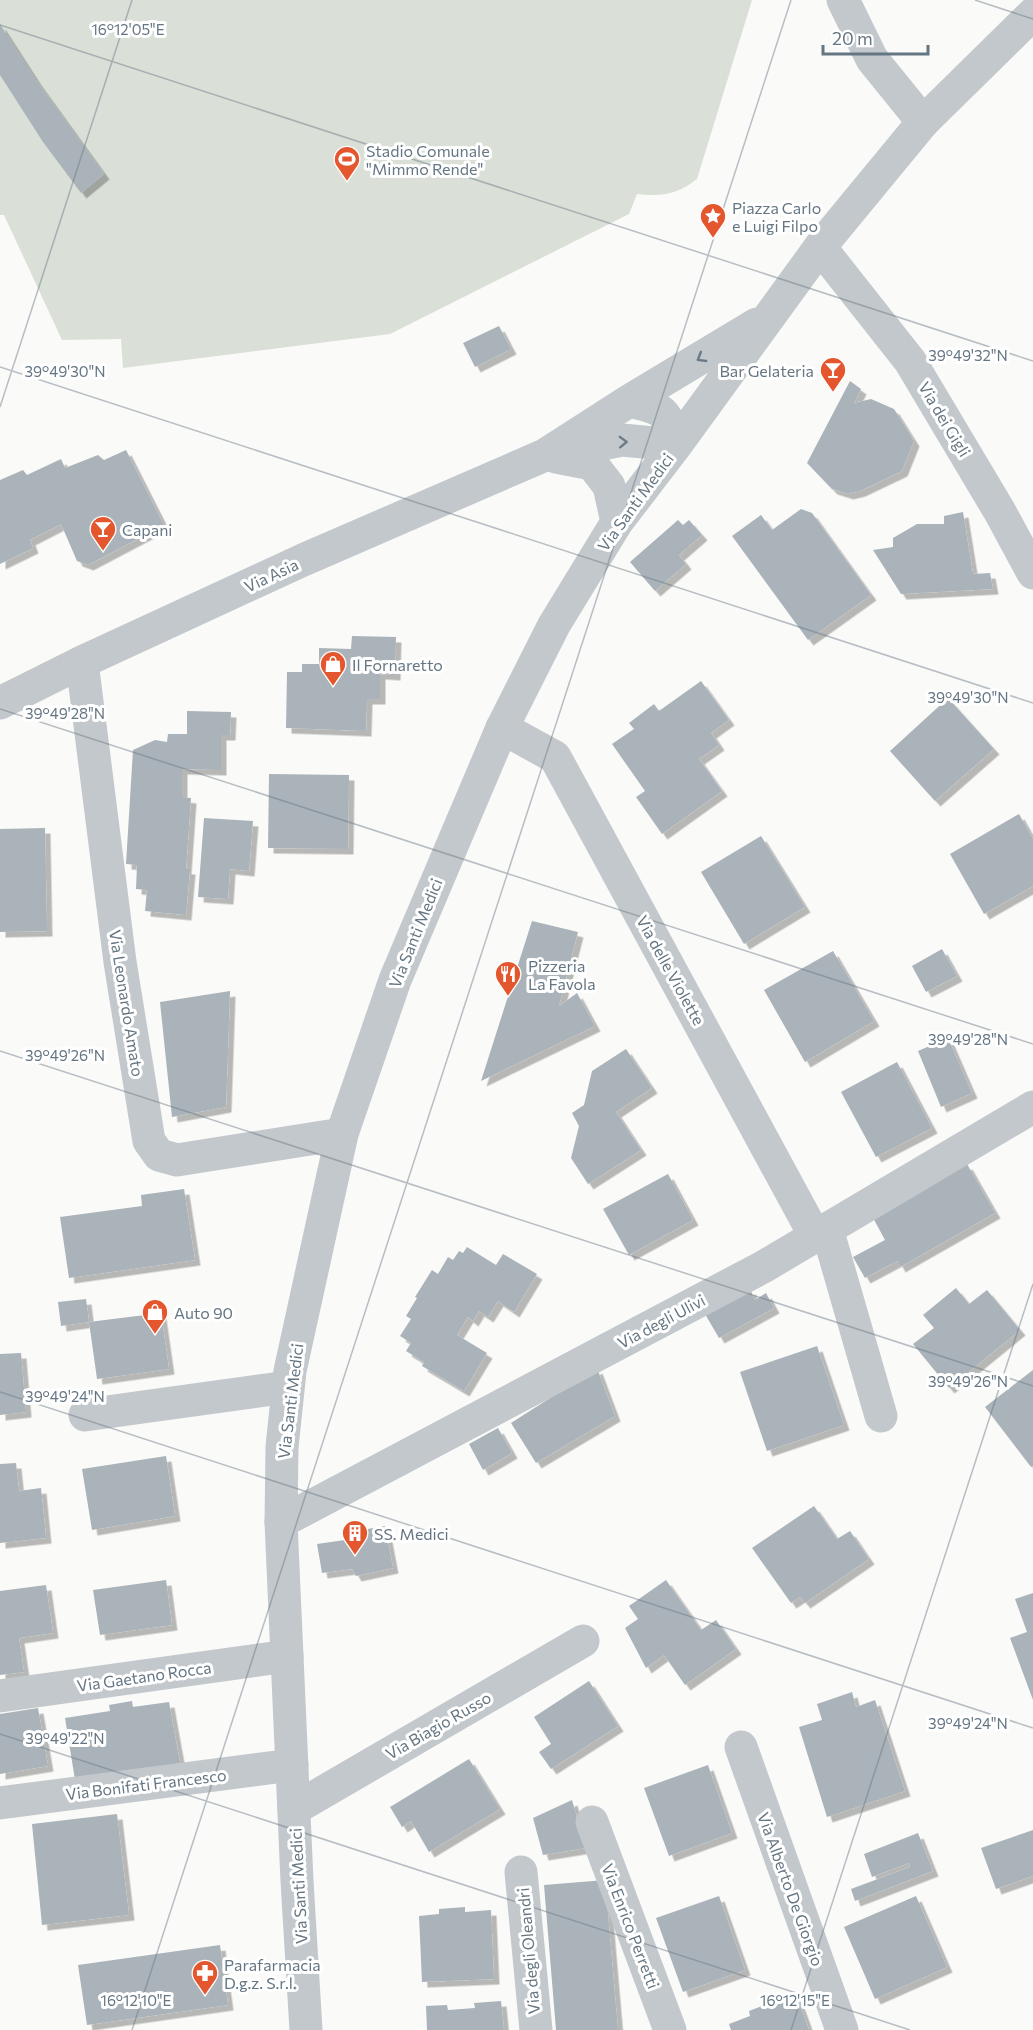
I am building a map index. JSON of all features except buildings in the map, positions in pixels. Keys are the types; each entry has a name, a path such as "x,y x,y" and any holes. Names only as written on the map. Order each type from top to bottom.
{"street":[{"path":"843,0 872,59 923,122"},
{"name":"Via Santi Medici","path":"306,2030 281,1522 282,1447 290,1371 342,1134 395,980 502,728 554,625 617,522 820,247 923,122 1031,22"},
{"name":"Via dei Gigli","path":"820,247 910,360 1000,512 1033,573"},
{"name":"Via Asia","path":"0,704 82,662 303,560 545,455 629,401 769,317"},
{"path":"629,401 655,407 669,420 676,445"},
{"name":"Via Asia","path":"545,455 622,440 676,445"},
{"path":"545,455 592,464 609,486 617,522"},
{"name":"Via Leonardo Amato","path":"82,662 120,962 149,1141 159,1155 177,1160 342,1134"},
{"name":"Via delle Violette","path":"502,728 555,757 821,1232 881,1416"},
{"name":"Via degli Ulivi","path":"281,1522 763,1267 1033,1107"},
{"path":"85,1415 288,1387"},
{"name":"Via Biagio Russo","path":"294,1809 583,1641"},
{"name":"Via Gaetano Rocca","path":"0,1696 287,1656"},
{"name":"Via Alberto De Giorgio","path":"741,1747 842,2030"},
{"name":"Via Bonifati Francesco","path":"0,1803 292,1765"},
{"name":"Via Enrico Perretti","path":"592,1822 670,2030"},
{"name":"Via degli Oleandri","path":"521,1872 536,2030"}],"shaded area":[{"name":"Stadio Comunale \"Mimmo Rende\"","path":"0,0 752,0 697,179 690,184 669,193 637,194 629,214 390,334 123,368 121,339 62,340 4,215 0,215"}],"place":[{"name":"Stadio Comunale \"Mimmo Rende\"","path":"347,182"},
{"name":"Piazza Carlo e Luigi Filpo","path":"713,239"},
{"name":"Bar Gelateria","path":"833,393"},
{"name":"Capani","path":"103,552"},
{"name":"Il Fornaretto","path":"333,687"},
{"name":"Pizzeria La Favola","path":"508,997"},
{"name":"Auto 90","path":"155,1335"},
{"name":"SS. Medici","path":"355,1556"},
{"name":"Parafarmacia D.g.z. S.r.l.","path":"205,1996"}]}
